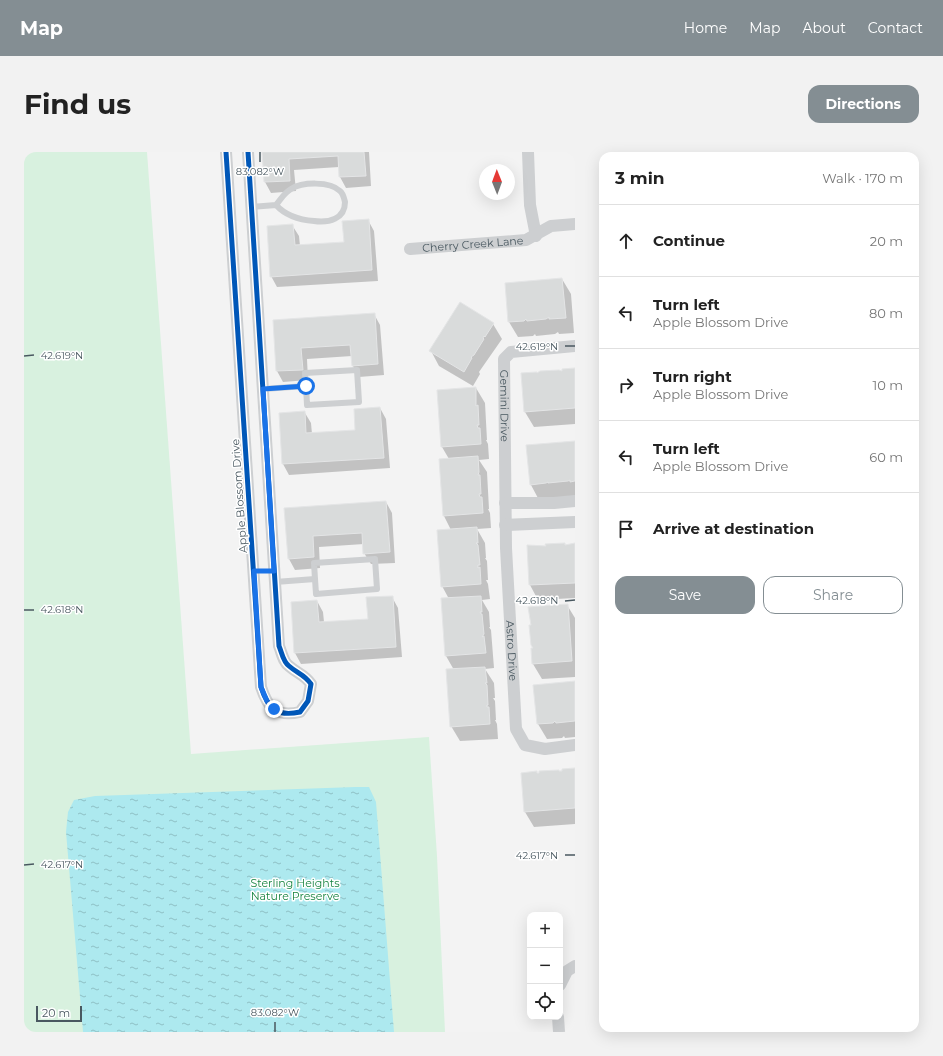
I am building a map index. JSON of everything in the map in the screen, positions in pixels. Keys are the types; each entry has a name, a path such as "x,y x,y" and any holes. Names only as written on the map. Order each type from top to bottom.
{"street":[{"name":"Apple Blossom Drive","path":"226,152 261,687 267,701 274,709 286,715 300,712 308,701 311,684 304,675 289,666 279,646 248,152"},
{"name":"Cherry Creek Lane","path":"528,152 530,206 536,236"},
{"path":"229,208 251,206"},
{"name":"Cherry Creek Lane","path":"410,249 526,240 536,236 551,226 575,224"},
{"path":"234,278 256,277"},
{"name":"Gemini Drive","path":"505,503 504,359 511,352 575,346"},
{"path":"241,390 263,389"},
{"name":"Apple Blossom Drive","path":"247,473 268,472"},
{"path":"505,503 554,503 575,501"},
{"name":"Astro Drive","path":"505,503 516,729 525,745 544,749 575,745"},
{"path":"505,525 575,522"},
{"path":"254,571 275,576"},
{"path":"561,984 571,969"},
{"path":"558,1020 559,1032"}],"lane":[{"path":"251,206 276,205 290,190 296,186 313,184 330,185 340,191 344,198 345,207 342,215 335,220 318,222 302,220 292,216 282,211 276,205"},
{"path":"357,370 359,402 307,405 306,386 305,372 357,370"},
{"path":"263,389 306,386"},
{"path":"375,559 377,589 316,594 315,579 314,563 375,559"},
{"path":"275,576 315,579"}],"green space":[{"name":"Sterling Heights Nature Preserve","path":"24,152 147,152 191,754 429,737 437,856 445,1032 24,1032"}],"water":[{"path":"369,787 376,802 394,1032 83,1032 66,832 68,812 74,800 95,796"}],"building":[{"path":"262,152 364,152 366,176 339,177 338,156 289,159 290,181 264,182"},
{"path":"369,219 372,270 270,277 267,226 293,224 295,245 344,242 342,221"},
{"path":"562,278 566,318 549,319 549,317 546,319 527,321 526,319 524,321 508,322 505,283"},
{"path":"460,302 494,323 485,337 484,336 484,339 474,355 471,357 472,358 464,372 429,351"},
{"path":"375,313 378,364 352,366 350,345 301,348 303,370 276,371 273,320"},
{"path":"575,368 575,408 524,412 521,373 562,371 562,369"},
{"path":"476,387 476,406 478,405 479,425 477,425 478,428 480,428 481,444 441,447 437,390"},
{"path":"380,407 384,458 282,464 279,413 305,411 306,433 355,430 354,409"},
{"path":"575,441 575,481 570,482 570,480 530,485 526,445"},
{"path":"478,456 478,475 480,475 481,494 479,494 480,497 482,497 483,513 443,516 439,459"},
{"path":"386,501 390,552 363,554 362,533 313,536 314,557 288,559 284,508"},
{"path":"477,527 478,543 476,543 478,545 480,565 478,565 478,568 480,567 481,584 441,587 437,530"},
{"path":"565,543 565,545 575,543 575,583 529,585 527,545 546,546 545,544"},
{"path":"393,596 396,647 294,653 291,602 317,600 319,622 368,619 366,597"},
{"path":"481,596 482,612 480,612 482,614 484,634 482,637 484,636 486,653 445,656 441,598"},
{"path":"568,604 572,661 532,664 531,648 533,648 531,645 529,625 531,625 528,607"},
{"path":"485,667 487,707 489,707 490,724 450,727 446,669"},
{"path":"575,681 575,721 556,723 555,721 553,723 537,724 533,685"},
{"path":"575,768 575,808 524,812 521,773 537,771 537,773 539,773 539,771 562,771 562,769"}],"cycle path":[{"path":"226,152 261,687 267,701 274,710 292,713 300,712 308,701 311,684 306,678 287,664 279,646 248,152"}],"route":[{"path":"274,709 264,696 261,687 254,571 274,571 263,389 306,386"}]}
